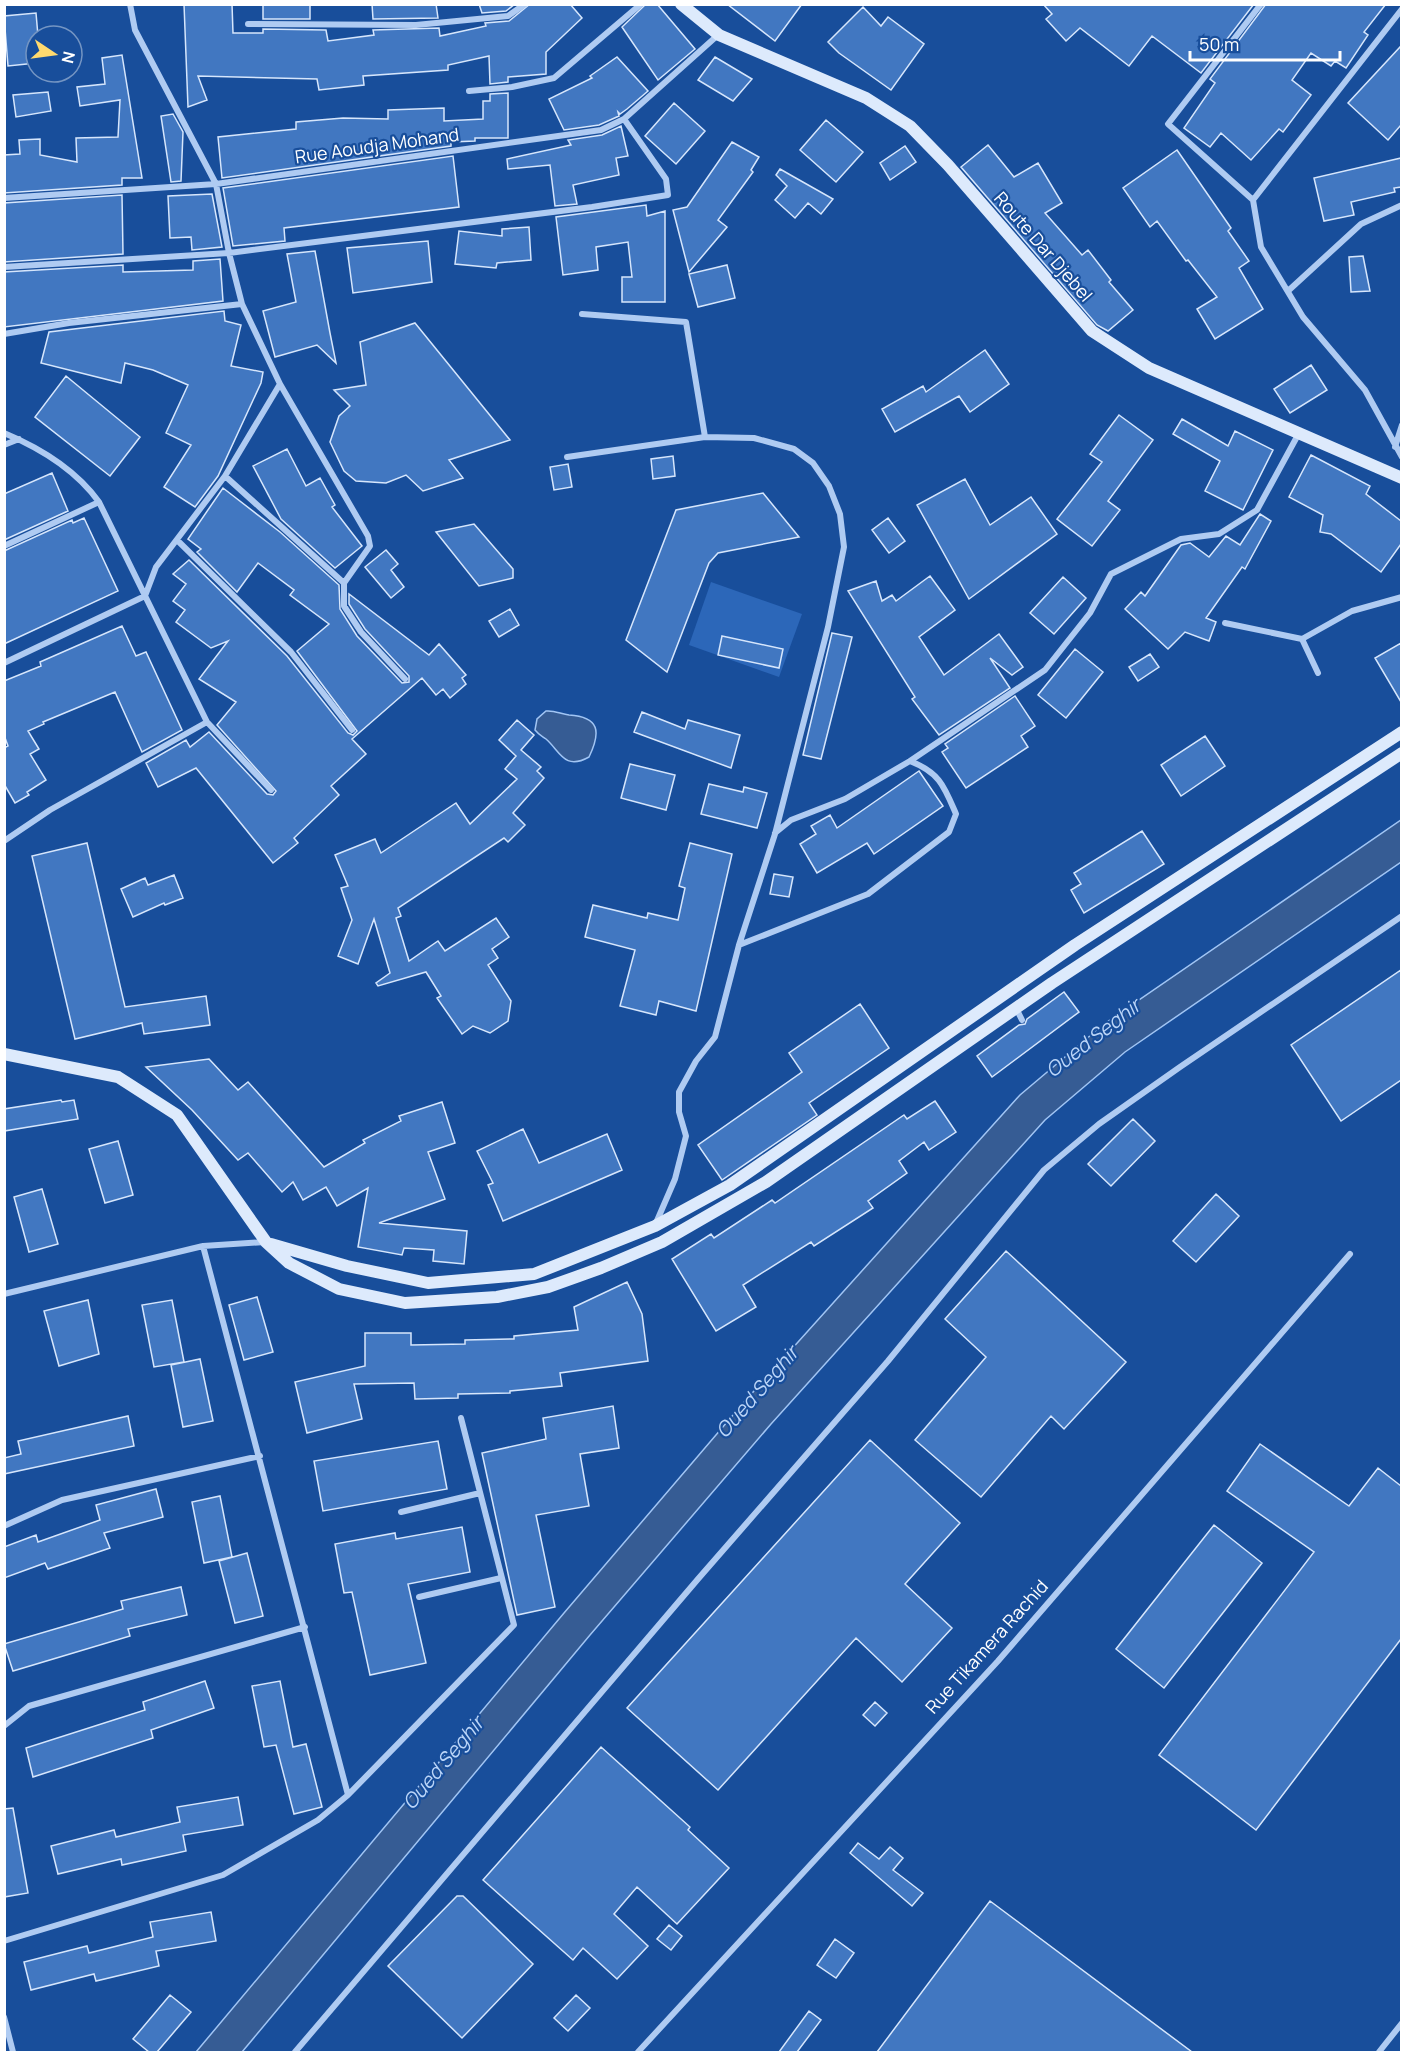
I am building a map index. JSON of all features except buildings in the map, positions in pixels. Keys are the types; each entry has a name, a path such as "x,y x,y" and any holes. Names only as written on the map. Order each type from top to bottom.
{"street":[{"path":"130,4 135,30 216,184 229,253 242,304 280,384 368,536 370,546 344,583 344,606 361,632 405,679"},
{"path":"248,24 416,25 508,16 525,4"},
{"path":"469,91 512,87 554,78 641,4"},
{"name":"Route Dar Djebel","path":"681,4 719,35 866,98 910,126 948,165 1092,331 1149,368 1401,478"},
{"path":"1260,4 1168,124 1253,200 1261,247 1303,317 1365,390 1401,457"},
{"path":"1253,200 1401,9"},
{"name":"Rue Aoudja Mohand","path":"4,198 216,184 601,130 624,119 719,35"},
{"path":"4,267 229,253 592,207 668,195 666,179 624,119"},
{"path":"1288,291 1361,224 1401,205"},
{"path":"4,334 69,323 242,304"},
{"path":"582,314 686,322 705,437"},
{"path":"4,663 145,596 156,567 178,542 225,476 280,384"},
{"path":"1395,448 1401,425"},
{"path":"4,433 19,439 85,482 99,502 207,722 271,790"},
{"path":"775,834 790,820 845,799 910,761 1044,670 1090,613 1111,574 1181,539 1219,534 1257,510 1299,434"},
{"path":"567,457 705,437 754,438 794,449 813,463 829,486 840,514 844,547 828,627 775,834 739,945 715,1037 696,1061 679,1092 679,1112 686,1136 675,1179 655,1226"},
{"path":"4,445 19,439"},
{"path":"225,476 344,583"},
{"path":"4,546 99,502"},
{"path":"178,542 291,652 352,730"},
{"path":"1225,623 1302,639 1352,611 1401,597"},
{"path":"1302,639 1318,673"},
{"path":"4,841 50,810 207,722"},
{"path":"4,1294 203,1246 266,1242 347,1266 428,1283 534,1274 655,1226 730,1185 1075,945 1401,732"},
{"path":"4,1054 118,1077 177,1115 266,1242 289,1263 339,1289 405,1304 497,1297 548,1287 662,1242 766,1182 1019,1014 1346,787 1401,753"},
{"path":"739,945 868,894 949,832 956,814 939,779 930,770 910,761"},
{"path":"295,2052 698,1579 888,1361 1044,1170 1099,1124 1401,916"},
{"path":"203,1246 261,1456 348,1795"},
{"name":"Rue Tikamera Rachid","path":"638,2052 998,1661 1350,1254"},
{"path":"4,1941 223,1875 318,1820 348,1795 514,1625 461,1418"},
{"path":"4,1526 62,1500 261,1456"},
{"path":"401,1512 480,1493"},
{"path":"419,1597 501,1578"},
{"path":"4,1726 29,1706 305,1627"},
{"path":"4,2017 13,2052"},
{"path":"1380,2052 1401,2023"}],"shaded area":[{"path":"711,582 802,614 779,677 689,645"}],"water":[{"path":"546,711 579,716 592,723 596,733 589,757 581,761 568,761 536,732 537,719"},
{"name":"Oued Seghir","path":"1401,820 1401,862 1125,1052 1045,1120 771,1424 590,1635 242,2052 196,2052 745,1401 1020,1095 1104,1024"}]}
